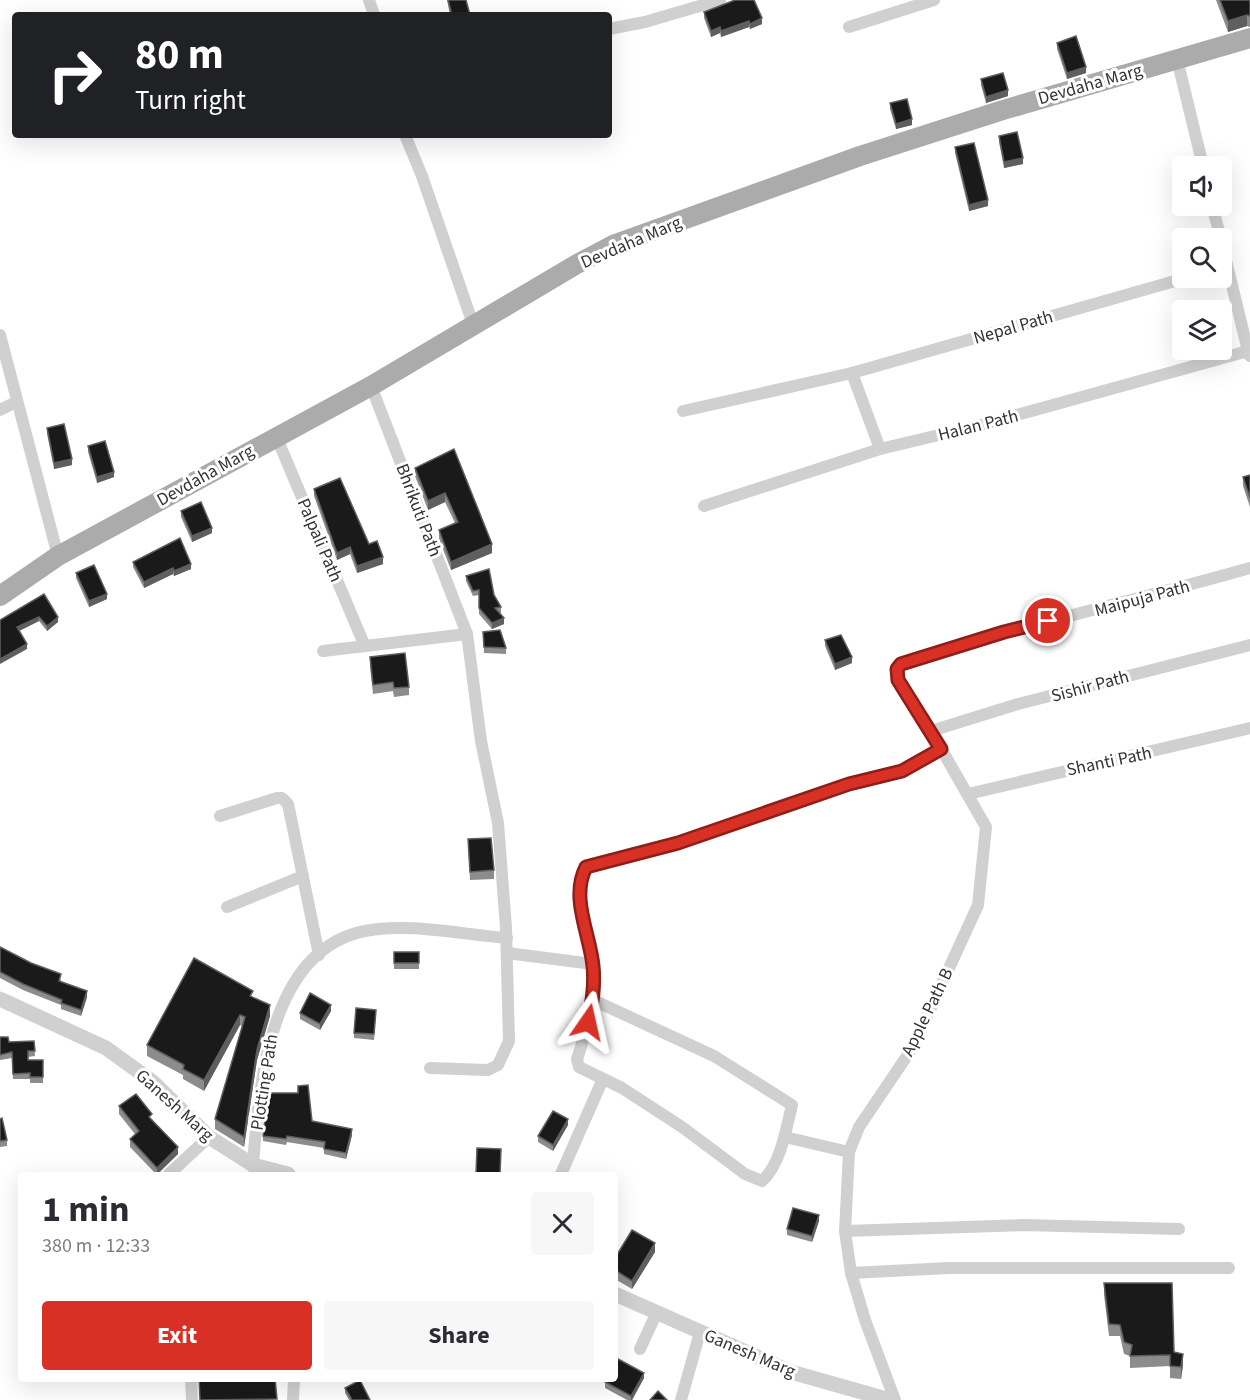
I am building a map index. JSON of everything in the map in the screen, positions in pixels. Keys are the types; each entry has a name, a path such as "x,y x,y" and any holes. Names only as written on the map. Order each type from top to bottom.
{"main road":[{"name":"Devdaha Marg","path":"0,596 58,556 371,386 613,245 860,156 1250,38"}],"street":[{"path":"612,28 645,22 720,0"},
{"path":"849,27 934,0"},
{"path":"1176,59 1200,156"},
{"path":"406,138 422,176 474,327"},
{"name":"Nepal Path","path":"683,411 852,373 1172,282"},
{"path":"1232,284 1249,353"},
{"path":"0,335 58,556"},
{"name":"Halan Path","path":"704,506 880,449 981,425 1249,353"},
{"path":"852,373 880,449"},
{"name":"Bhrikuti Path","path":"371,386 467,634 482,741 498,823 507,939 509,1041 498,1065 488,1071 430,1068"},
{"path":"0,410 16,402"},
{"name":"Palpali Path","path":"276,436 364,644"},
{"name":"Maipuja Path","path":"897,669 909,660 1004,632 1115,606 1250,568"},
{"path":"323,651 364,644 467,634"},
{"name":"Sishir Path","path":"931,731 1018,704 1250,645"},
{"name":"Apple Path B","path":"895,1400 865,1320 851,1273 845,1231 849,1152 859,1128 913,1047 978,905 986,827 931,731 898,680 897,669"},
{"name":"Shanti Path","path":"968,794 1250,728"},
{"path":"593,1000 714,1056 792,1105 784,1137 771,1171 762,1181 756,1180 632,1095 579,1067 577,1059 593,1000 593,964 583,924 580,879 586,867 678,843 849,784 902,771 941,749"},
{"path":"220,816 282,798 291,809 319,955"},
{"path":"227,907 303,876"},
{"name":"Plotting Path","path":"254,1170 259,1095 273,1026 293,985 319,955 340,939 366,931 397,928 507,939"},
{"path":"507,953 593,964"},
{"name":"Ganesh Marg","path":"0,999 106,1048 153,1082 209,1137 254,1170 271,1172"},
{"path":"562,1172 603,1081"},
{"path":"171,1172 209,1137"},
{"path":"784,1137 849,1152"},
{"path":"845,1231 1023,1225 1179,1229"},
{"path":"851,1273 949,1268 1229,1268"},
{"name":"Ganesh Marg","path":"618,1295 791,1372 890,1400"},
{"path":"640,1349 656,1314"},
{"path":"681,1400 700,1332"},
{"path":"191,1382 192,1400"},
{"path":"293,1400 294,1382"}],"building":[{"path":"448,0 466,0 469,12 451,12"},
{"path":"735,0 754,0 762,18 750,24 749,21 721,31 720,27 711,31 704,12"},
{"path":"1220,0 1250,0 1250,16 1228,21"},
{"path":"1076,36 1086,67 1067,73 1057,43"},
{"path":"1003,73 1008,90 986,97 981,79"},
{"path":"907,99 912,119 896,124 890,103"},
{"path":"1017,132 1023,158 1004,162 999,136"},
{"path":"974,143 988,200 969,205 955,147"},
{"path":"64,424 72,459 54,463 47,428"},
{"path":"105,441 114,472 97,477 88,446"},
{"path":"454,449 492,544 451,562 439,530 458,522 445,493 428,501 415,468"},
{"path":"1250,475 1250,498 1243,477"},
{"path":"340,478 369,544 377,541 383,557 357,566 350,547 337,553 314,489"},
{"path":"201,502 212,528 192,536 181,511"},
{"path":"180,538 191,564 174,571 173,568 144,582 133,562"},
{"path":"94,565 107,594 89,601 76,573"},
{"path":"489,569 494,595 501,607 495,608 504,618 492,623 479,608 479,590 473,591 466,576"},
{"path":"44,594 58,617 47,626 39,617 17,627 27,644 0,659 0,620"},
{"path":"500,630 506,648 484,647 483,632"},
{"path":"841,635 852,657 835,664 825,640"},
{"path":"405,653 409,687 394,688 393,682 373,685 370,657"},
{"path":"491,838 494,870 470,872 468,839"},
{"path":"0,947 31,963 61,974 59,981 87,991 81,1010 61,1003 62,1000 0,972"},
{"path":"394,952 419,952 419,963 394,963"},
{"path":"194,958 253,991 250,996 270,1005 257,1050 244,1137 215,1119 245,1017 240,1015 204,1080 183,1069 184,1065 147,1045"},
{"path":"310,993 331,1005 320,1024 300,1013"},
{"path":"356,1008 376,1010 374,1034 354,1033"},
{"path":"0,1037 8,1037 9,1042 34,1041 35,1051 28,1051 28,1060 43,1060 43,1077 30,1077 30,1073 13,1074 12,1052 0,1055"},
{"path":"308,1085 312,1121 352,1129 346,1153 324,1149 325,1142 287,1136 286,1139 263,1136 268,1093 298,1093 298,1086"},
{"path":"136,1094 152,1114 149,1117 178,1147 157,1168 130,1139 139,1131 119,1106"},
{"path":"553,1111 568,1119 553,1145 538,1136"},
{"path":"2,1118 7,1140 0,1141 0,1119"},
{"path":"477,1148 501,1149 500,1172 476,1172"},
{"path":"793,1208 819,1215 812,1236 787,1229"},
{"path":"632,1230 655,1243 632,1281 618,1272 618,1253"},
{"path":"1104,1283 1172,1283 1174,1352 1183,1354 1181,1367 1170,1366 1170,1355 1130,1356 1132,1345 1124,1342 1120,1325 1109,1324"},
{"path":"618,1359 644,1373 631,1396 605,1382 618,1382"},
{"path":"199,1382 275,1382 277,1399 200,1400"},
{"path":"361,1382 370,1400 352,1400 345,1388"},
{"path":"658,1391 667,1400 650,1400"}],"route":[{"path":"588,1022 594,986 593,964 583,924 580,879 586,867 678,843 788,807 849,784 902,771 928,758 941,749 898,680 897,669 901,664 1048,621"}]}
